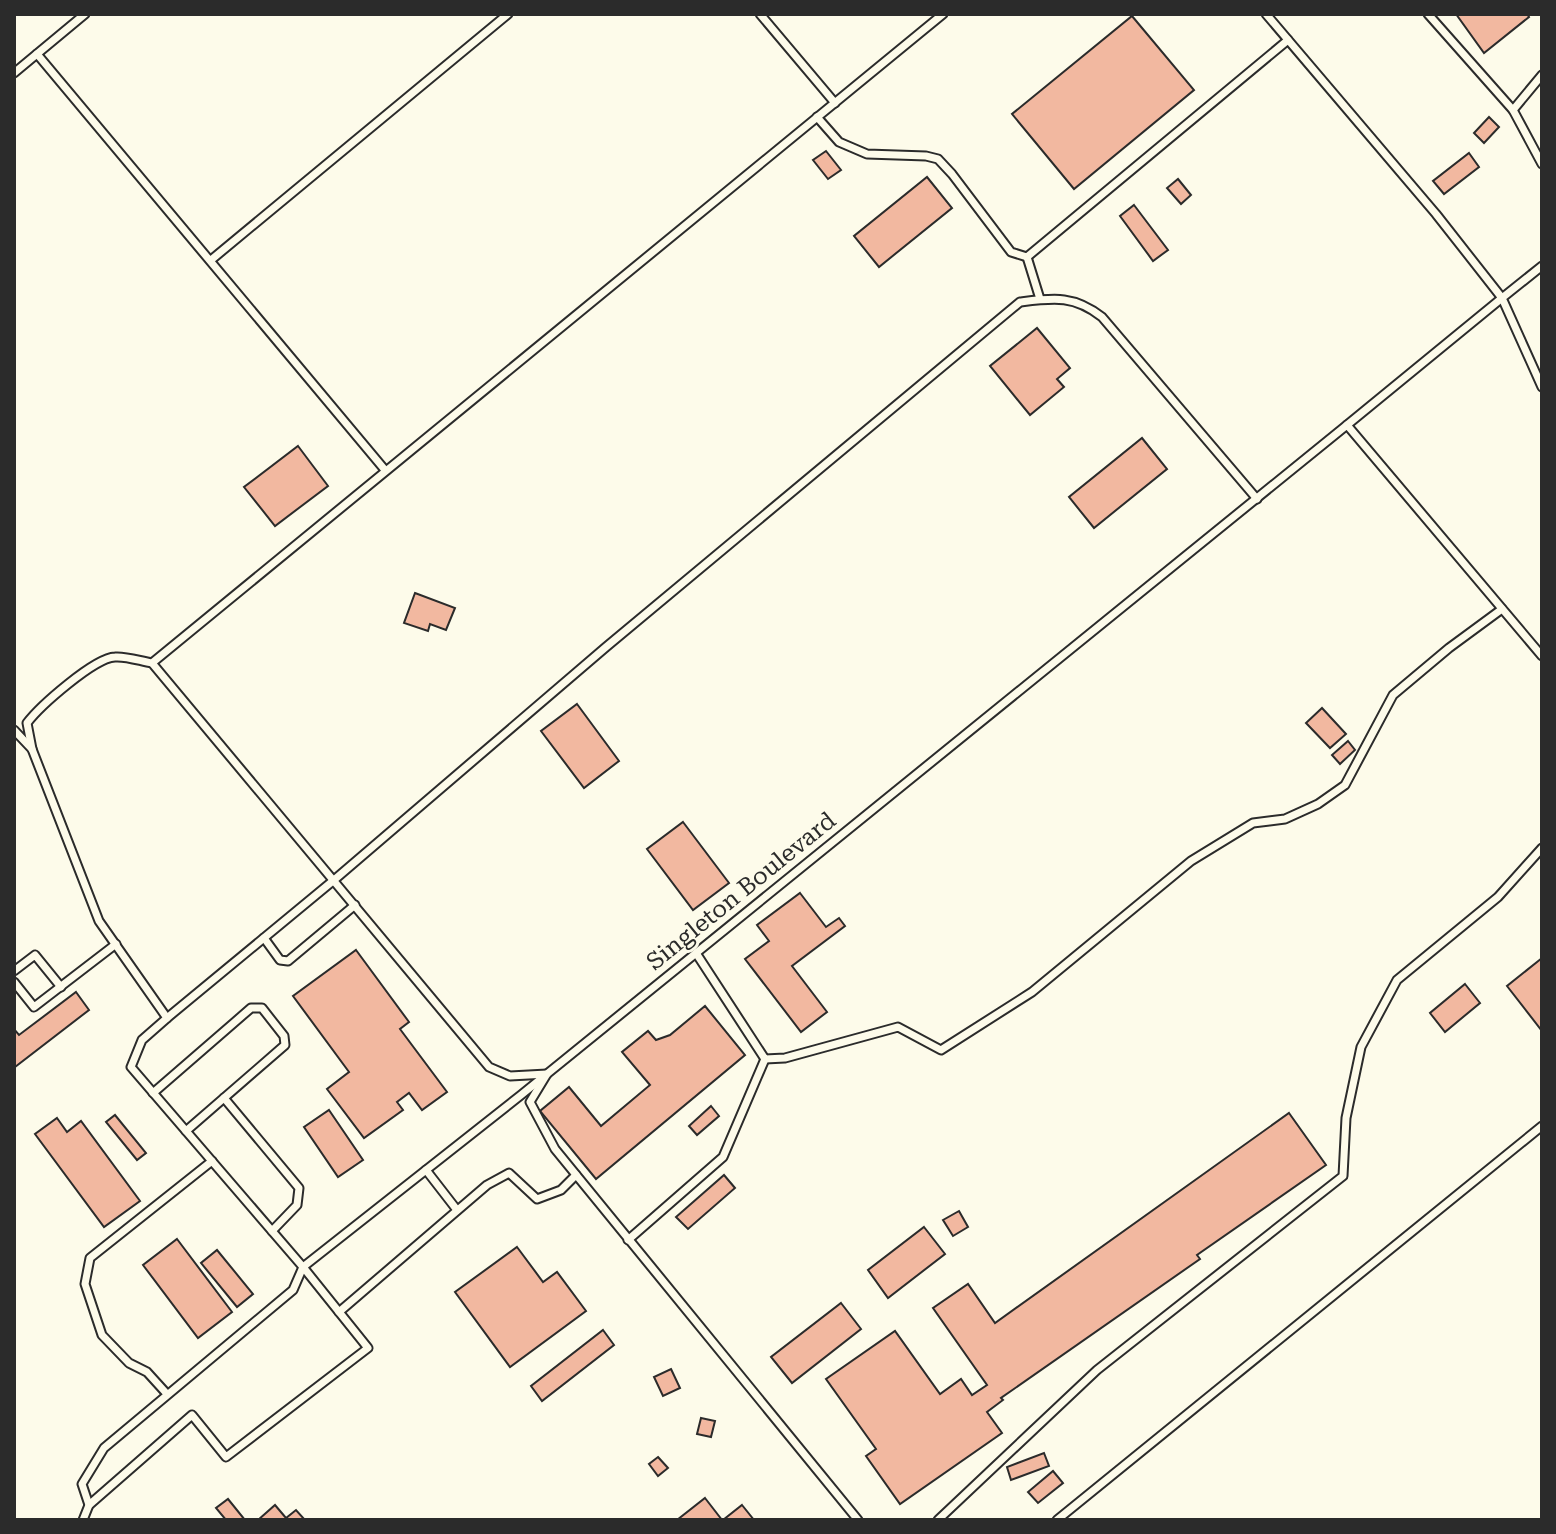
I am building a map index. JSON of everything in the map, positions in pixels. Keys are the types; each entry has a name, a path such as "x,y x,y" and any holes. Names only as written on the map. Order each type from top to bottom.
{"lane":[{"path":"14,73 85,14"},
{"path":"211,260 508,14"},
{"path":"760,14 835,103"},
{"path":"152,663 943,14"},
{"path":"1266,14 1436,214 1502,298 1542,387"},
{"path":"1428,14 1513,110 1542,164"},
{"path":"1027,257 1288,40"},
{"path":"37,54 385,470"},
{"path":"1513,110 1542,75"},
{"path":"817,117 839,142 867,154 938,159 1011,252 1027,257"},
{"path":"1027,257 1040,299"},
{"name":"Singleton Boulevard","path":"89,1505 82,1484 104,1448 293,1290 303,1267 547,1074 1542,266"},
{"path":"83,1520 89,1505 192,1415 226,1457 368,1348 303,1267 131,1067 142,1040 167,1018 1020,302 1053,298 1084,303 1102,317 1257,499"},
{"path":"1347,425 1542,656"},
{"path":"765,1059 785,1058 898,1027 941,1050 1032,992 1191,861 1253,823 1285,819 1318,804 1345,785 1393,695 1502,609"},
{"path":"167,1018 99,921 32,749 27,723 38,709 73,683 89,666 113,656 152,663 489,1067 510,1076 547,1074"},
{"path":"14,730 32,749"},
{"path":"938,1520 1097,1370 1343,1176 1346,1118 1361,1047 1397,980 1498,897 1542,848"},
{"path":"264,938 280,960 288,961 355,905"},
{"path":"14,982 34,1007 116,944"},
{"path":"696,953 765,1059"},
{"path":"14,971 35,955 61,987"},
{"path":"153,1093 251,1008 262,1008 284,1036 285,1045 186,1131"},
{"path":"628,1240 723,1157 765,1059"},
{"path":"547,1074 530,1102 555,1149 858,1520"},
{"path":"224,1098 299,1188 297,1205 272,1231"},
{"path":"1057,1520 1542,1126"},
{"path":"167,1394 147,1372 129,1363 102,1335 88,1299 86,1270 90,1258 212,1161"},
{"path":"426,1170 457,1210"},
{"path":"339,1312 487,1185 509,1173 537,1199 561,1190 576,1175"}],"building":[{"path":"1456,14 1527,14 1529,17 1484,53"},
{"path":"1132,16 1194,90 1074,189 1012,114"},
{"path":"1489,117 1499,127 1484,143 1474,133"},
{"path":"826,151 841,170 828,179 813,160"},
{"path":"1469,153 1479,167 1444,194 1433,181"},
{"path":"927,177 952,208 879,267 854,236"},
{"path":"1178,179 1191,195 1181,204 1167,188"},
{"path":"1134,205 1168,250 1153,261 1120,216"},
{"path":"1037,328 1070,368 1057,379 1064,387 1030,415 990,366"},
{"path":"1142,438 1167,469 1094,528 1069,497"},
{"path":"298,446 328,486 275,526 244,487"},
{"path":"415,593 455,608 446,630 430,624 428,631 404,623"},
{"path":"577,704 619,761 584,788 541,731"},
{"path":"1322,708 1346,734 1330,748 1306,723"},
{"path":"1348,741 1355,750 1340,764 1332,755"},
{"path":"683,822 729,883 693,910 647,849"},
{"path":"800,893 826,927 839,918 845,926 792,966 827,1012 801,1032 745,959 769,941 757,925"},
{"path":"356,950 409,1022 400,1029 447,1092 422,1110 409,1093 397,1102 403,1110 364,1138 327,1089 349,1072 293,996"},
{"path":"1542,958 1542,1031 1507,986"},
{"path":"1465,984 1480,1003 1445,1032 1430,1013"},
{"path":"76,992 89,1010 15,1067 14,1029 19,1035"},
{"path":"705,1006 745,1055 596,1179 540,1111 569,1087 601,1126 650,1085 622,1052 648,1031 656,1040 670,1035"},
{"path":"711,1106 719,1116 697,1135 689,1126"},
{"path":"329,1110 363,1160 338,1177 304,1127"},
{"path":"1289,1113 1326,1165 1197,1255 1200,1259 1001,1398 1003,1400 987,1412 1002,1433 900,1504 866,1456 876,1449 826,1379 895,1331 940,1394 961,1379 972,1395 987,1385 933,1308 968,1284 995,1323"},
{"path":"115,1115 146,1153 137,1160 106,1122"},
{"path":"57,1118 67,1132 81,1121 140,1201 104,1227 35,1134"},
{"path":"724,1175 735,1188 688,1229 676,1217"},
{"path":"959,1211 968,1227 953,1236 943,1220"},
{"path":"924,1227 945,1254 888,1298 868,1270"},
{"path":"177,1239 232,1312 198,1338 143,1265"},
{"path":"517,1247 543,1282 557,1272 586,1311 510,1367 455,1292"},
{"path":"217,1250 253,1294 237,1307 201,1263"},
{"path":"841,1303 861,1329 792,1383 771,1357"},
{"path":"603,1330 614,1345 542,1401 531,1386"},
{"path":"671,1369 680,1388 663,1396 654,1377"},
{"path":"701,1418 715,1421 711,1437 697,1434"},
{"path":"1044,1453 1049,1466 1011,1480 1007,1467"},
{"path":"658,1457 668,1468 658,1476 649,1464"},
{"path":"1053,1471 1063,1483 1038,1503 1028,1492"},
{"path":"705,1498 722,1520 677,1520"},
{"path":"228,1499 245,1520 226,1520 216,1508"},
{"path":"275,1505 286,1518 296,1510 305,1520 258,1520"},
{"path":"742,1505 754,1520 723,1520"}]}
